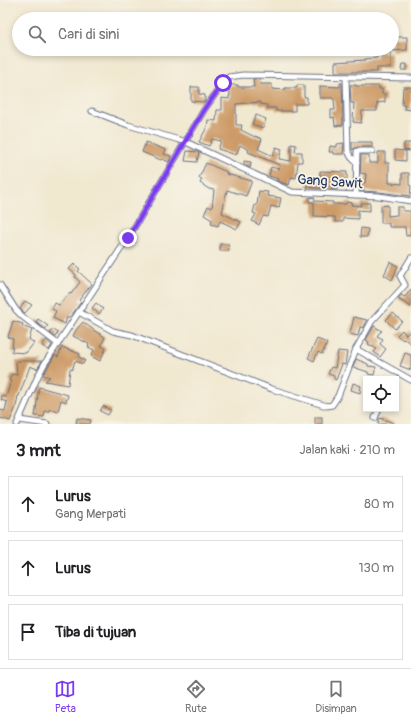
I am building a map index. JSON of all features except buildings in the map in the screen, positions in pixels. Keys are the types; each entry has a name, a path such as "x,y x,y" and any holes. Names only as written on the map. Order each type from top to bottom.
{"street":[{"path":"47,424 18,422 38,376 128,238 223,83 229,77 243,75 411,78"},
{"path":"346,77 348,151 357,164"},
{"name":"Gang Sawit","path":"92,111 128,125 186,142 292,192 392,197 411,201"},
{"path":"356,195 357,151 372,151"},
{"path":"79,312 113,331 132,335 272,389 327,406 332,405 338,396 356,348 376,316 404,288 405,283 400,276 411,258"},
{"path":"0,285 16,310 58,344"},
{"path":"356,348 411,380"},
{"path":"375,418 378,412"}],"route":[{"path":"128,238 204,110 223,83"}]}
